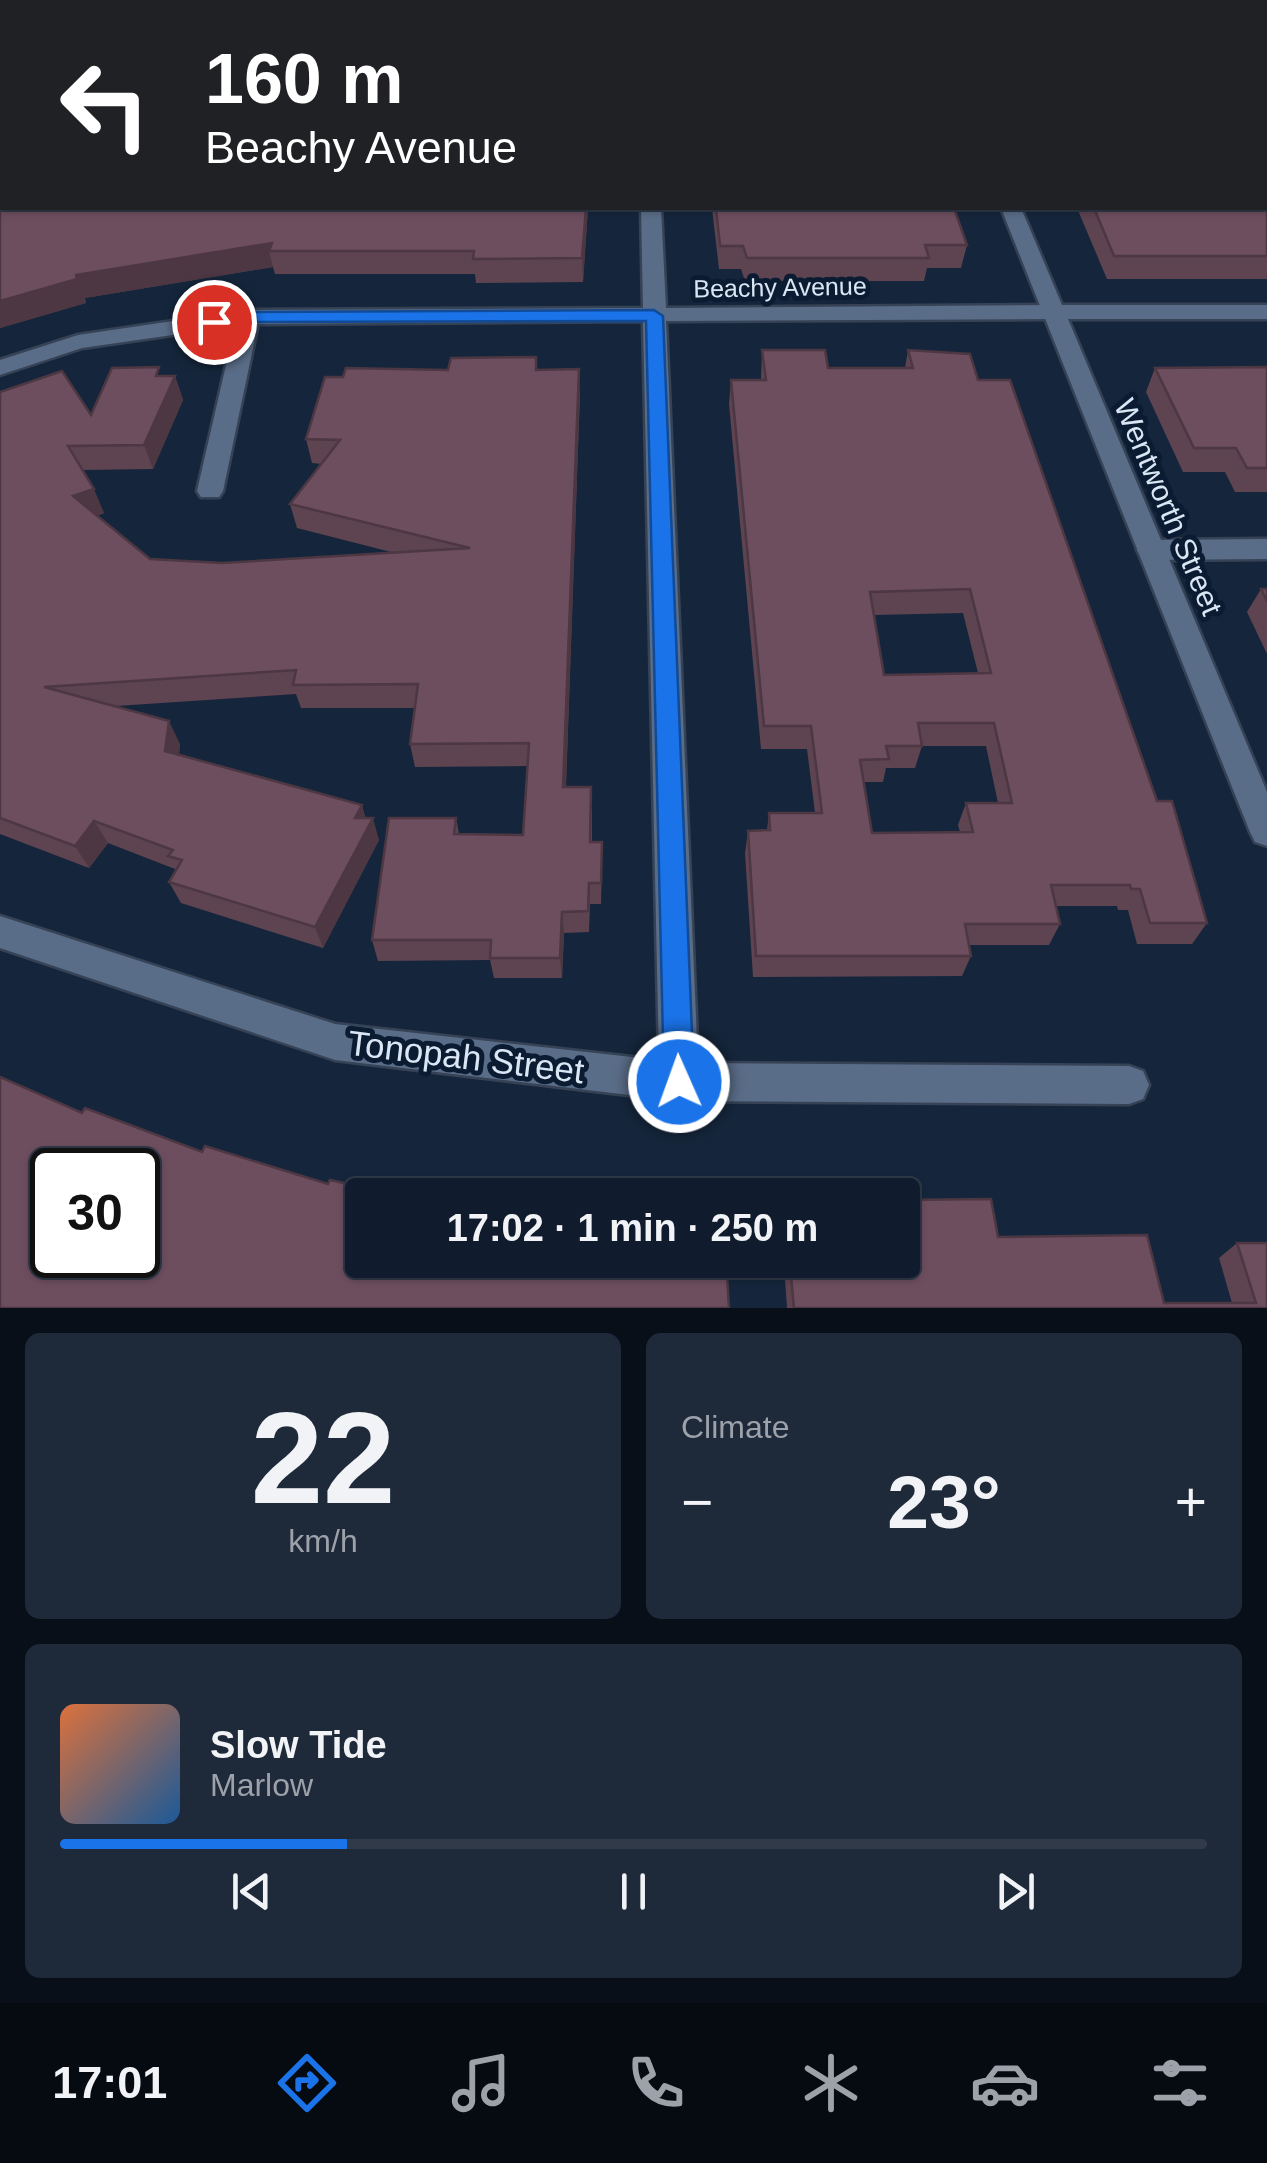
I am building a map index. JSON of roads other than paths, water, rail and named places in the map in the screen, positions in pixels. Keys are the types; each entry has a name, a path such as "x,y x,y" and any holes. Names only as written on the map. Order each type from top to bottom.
{"street":[{"path":"651,210 679,1082"},
{"name":"Wentworth Street","path":"1012,210 1267,832"},
{"name":"Beachy Avenue","path":"0,368 78,342 248,317 1267,312"},
{"path":"210,491 248,317"},
{"path":"1151,550 1267,550"},
{"name":"Tonopah Street","path":"0,932 335,1042 679,1082 1130,1085"}]}
